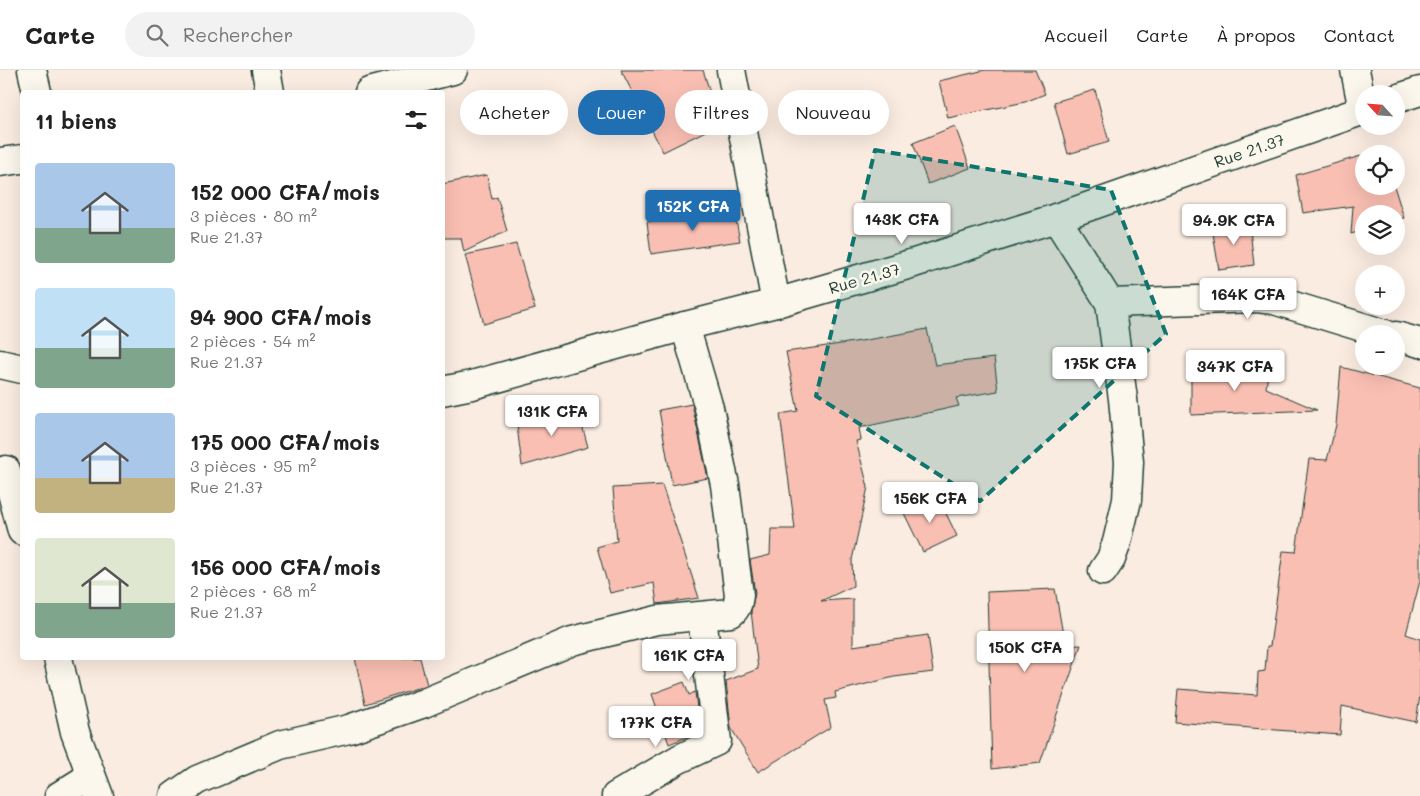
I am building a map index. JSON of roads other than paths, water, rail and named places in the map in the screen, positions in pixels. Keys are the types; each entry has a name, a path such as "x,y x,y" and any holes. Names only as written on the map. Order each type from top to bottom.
{"street":[{"path":"32,70 37,90"},
{"path":"266,70 270,90"},
{"path":"377,90 453,70"},
{"path":"731,70 776,303"},
{"path":"1355,70 1358,85"},
{"path":"1405,96 1420,91"},
{"name":"Rue 21.37","path":"445,390 472,385 776,303 914,263 1056,218 1355,113"},
{"path":"0,162 20,159"},
{"path":"1056,218 1110,303 1123,399 1129,462 1127,500 1117,542 1111,559 1103,571"},
{"path":"1110,303 1257,298 1274,300 1356,325"},
{"path":"174,796 196,780 280,745 349,729 424,703 572,641 657,620 731,613 738,606 739,595 725,485 709,408 685,326"},
{"path":"1405,339 1420,343"},
{"path":"0,364 20,369"},
{"path":"9,470 20,522"},
{"path":"616,796 680,759 717,741 702,617"},
{"path":"58,660 76,732 95,786 59,796"}]}
